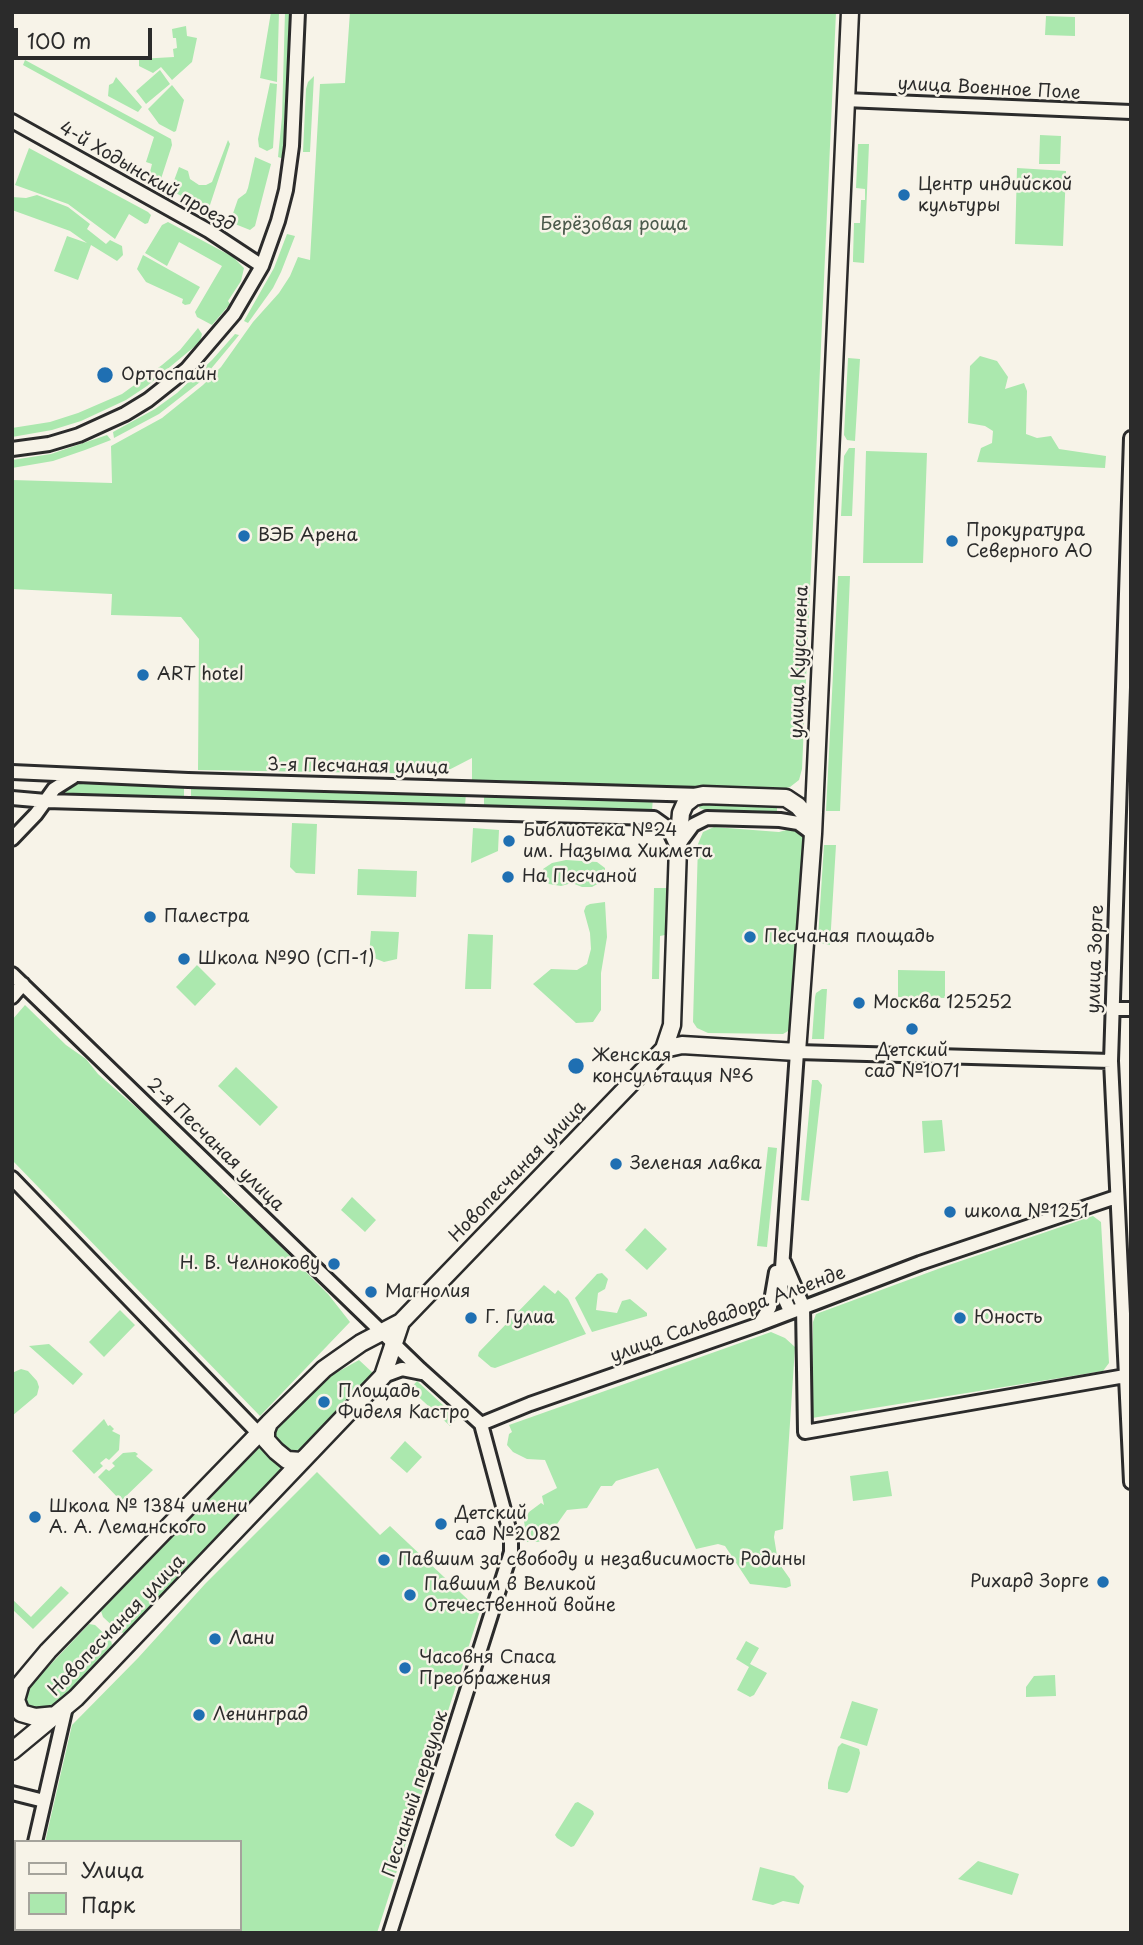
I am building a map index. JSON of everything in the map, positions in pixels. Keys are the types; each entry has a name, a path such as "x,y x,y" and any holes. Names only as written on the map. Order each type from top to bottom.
{"main road":[{"name":"улица Куусинена","path":"797,1052 813,834 849,12"},
{"path":"780,797 800,790 814,772"},
{"path":"664,1049 670,1034 672,1012 678,847 682,810 691,800 703,795 780,797 800,807 813,834"},
{"path":"672,1012 679,1034 692,1045"},
{"path":"664,1049 676,1045 692,1045 797,1052"},
{"name":"Новопесчаная улица","path":"388,1337 664,1049"},
{"path":"388,1337 383,1376 302,1461 287,1460 266,1440 264,1428 324,1368 361,1343 388,1337"},
{"name":"Новопесчаная улица","path":"17,1688 264,1428"},
{"name":"Новопесчаная улица","path":"12,1751 61,1711 302,1461"},
{"path":"17,1688 16,1700 21,1713 35,1717 61,1711"}],"street":[{"path":"12,449 48,444 79,435 148,400 187,369 220,333 241,304 262,266 282,210 290,169 298,12"},
{"name":"улица Военное Поле","path":"845,100 1131,112"},
{"name":"4-й Ходынский проезд","path":"12,121 209,231 262,266"},
{"name":"улица Зорге","path":"1131,438 1111,1062 1131,1482"},
{"path":"780,820 794,814 800,807 808,793 814,772"},
{"path":"19,773 43,788 46,801"},
{"name":"3-я Песчаная улица","path":"19,773 703,795"},
{"path":"12,839 54,789 77,776"},
{"path":"12,799 654,818 668,828 678,847 693,825 707,818 780,820 798,823 813,834"},
{"path":"12,799 25,808 27,813 22,829"},
{"name":"2-я Песчаная улица","path":"12,974 388,1337"},
{"path":"12,997 23,984"},
{"path":"1112,1009 1131,1009"},
{"path":"797,1052 1111,1062"},
{"name":"улица Куусинена","path":"790,1311 782,1293 782,1255 797,1052"},
{"path":"12,1178 264,1428"},
{"name":"улица Сальвадора Альенде","path":"481,1424 760,1324 920,1263 1116,1197"},
{"path":"782,1255 803,1306 805,1432 1125,1376"},
{"path":"760,1324 770,1307 774,1279 782,1255"},
{"path":"388,1337 481,1424"},
{"path":"383,1376 408,1368 426,1374"},
{"name":"Песчаный переулок","path":"390,1933 511,1552 511,1536 481,1424"},
{"path":"36,1840 61,1711"},
{"path":"12,1793 44,1801"}],"green space":[{"path":"271,12 279,12 277,82 260,78"},
{"path":"285,12 294,12 286,155 281,158 278,157"},
{"name":"Берёзовая роща","path":"350,12 836,12 802,769 799,780 790,787 779,790 472,782 472,758 441,774 198,770 199,639 181,617 111,615 112,594 12,589 12,480 112,483 111,446 162,418 203,385 221,367 253,322 279,293 298,257 310,260 320,84 345,83"},
{"path":"1046,16 1075,17 1075,36 1045,35"},
{"path":"186,26 187,36 197,38 192,62 172,80 161,67 153,73 139,66 139,59 174,57 173,49 177,48 172,29"},
{"path":"25,60 171,139 172,145 160,182 142,175 144,170 150,172 152,164 146,162 154,137 23,65"},
{"path":"160,70 170,84 146,104 136,91"},
{"path":"314,76 310,152 303,152 306,89"},
{"path":"116,77 142,107 138,112 108,96 109,85"},
{"path":"270,83 277,84 273,148 267,151 259,147 258,139"},
{"path":"172,85 184,100 174,132 159,124 148,109"},
{"path":"1040,135 1061,136 1060,164 1039,164"},
{"path":"228,140 230,144 209,208 203,208 174,192 172,186 179,167 188,171 190,179 199,185 212,182"},
{"path":"858,144 869,144 864,263 853,262 854,223 860,223 861,200 865,200 865,189 856,188"},
{"path":"29,148 148,212 151,215 148,223 145,224 129,214 115,239 68,204 15,185"},
{"path":"255,157 271,164 255,226 250,230 230,222 238,199 248,188"},
{"path":"1017,168 1066,171 1063,246 1015,244"},
{"path":"37,195 68,207 90,224 87,229 106,244 110,240 122,246 123,255 117,261 91,245 78,280 54,271 67,236 87,243 70,231 12,210 12,197 26,198"},
{"path":"168,222 233,257 244,268 241,281 228,301 230,304 212,325 197,317 195,312 222,266 179,242 167,266 145,253 162,225"},
{"path":"287,234 295,236 281,272 248,323 244,321 274,268"},
{"path":"143,255 200,287 190,304 185,305 182,303 183,299 146,282 137,269"},
{"path":"198,328 202,334 200,342 126,400 81,421 52,430 12,437 12,428 50,422 122,394 180,350"},
{"path":"235,334 239,335 200,382 159,414 114,438 113,432 155,409 177,393"},
{"path":"980,356 997,361 1008,377 1005,389 1024,383 1027,391 1026,434 1037,438 1051,436 1059,449 1106,456 1105,468 977,462 981,448 992,443 993,431 985,426 968,423 970,366"},
{"path":"848,358 860,359 855,441 847,440 844,435"},
{"path":"107,435 111,440 85,450 53,461 12,468 12,460 51,454"},
{"path":"849,448 855,448 852,516 841,516 844,456"},
{"path":"866,451 927,453 923,563 863,563"},
{"path":"838,576 850,576 840,811 826,811"},
{"path":"81,783 184,785 184,798 58,794 69,786"},
{"path":"191,785 466,793 465,806 191,798"},
{"path":"484,793 653,797 652,811 484,806"},
{"path":"777,802 777,813 708,811 699,808 701,803"},
{"path":"292,823 317,824 315,874 296,873 290,867"},
{"path":"714,827 779,832 794,828 807,834 794,1022 790,1030 783,1034 708,1033 697,1028 693,1022 698,844 703,832"},
{"path":"473,828 499,830 498,851 471,863"},
{"path":"824,845 836,845 830,945 821,943 818,938"},
{"path":"566,860 597,862 605,868 601,882 592,887 572,883 561,886 549,884 544,878 543,869 552,863"},
{"path":"358,869 417,871 416,897 357,895"},
{"path":"654,888 666,888 665,935 660,936 659,979 652,979"},
{"path":"605,902 607,937 601,973 601,1010 593,1022 576,1023 533,984 551,969 577,970 587,964 591,949 584,911 590,904"},
{"path":"371,931 399,932 397,959 384,962 369,956"},
{"path":"468,934 493,935 491,989 465,989"},
{"path":"197,965 216,984 195,1006 176,987"},
{"path":"898,970 945,971 945,998 898,997"},
{"path":"822,989 827,989 824,1039 812,1039 815,997"},
{"path":"25,1005 194,1162 215,1177 223,1193 251,1217 328,1294 350,1322 260,1416 12,1160 12,1020"},
{"path":"236,1067 278,1107 260,1126 218,1086"},
{"path":"812,1080 818,1080 822,1085 809,1201 801,1200"},
{"path":"942,1120 945,1151 924,1153 922,1121"},
{"path":"768,1147 777,1148 767,1247 757,1246"},
{"path":"352,1197 376,1220 365,1232 341,1210"},
{"name":"Юность","path":"1093,1216 1101,1222 1109,1363 1103,1371 812,1418 813,1322 816,1314"},
{"path":"645,1228 667,1249 647,1270 625,1250"},
{"path":"602,1273 608,1279 605,1289 598,1293 596,1310 617,1313 622,1301 630,1299 647,1313 647,1316 592,1332 575,1298 597,1274"},
{"path":"544,1285 555,1294 558,1290 568,1299 586,1334 495,1368 491,1367 478,1356 479,1352"},
{"path":"120,1310 135,1325 104,1357 89,1342"},
{"path":"771,1332 785,1338 795,1347 783,1529 775,1531 774,1537 778,1562 790,1579 791,1586 786,1588 750,1584 725,1546 718,1544 696,1549 658,1468 616,1481 612,1486 601,1486 587,1508 567,1510 547,1538 538,1542 527,1542 524,1521 529,1512 541,1503 544,1505 542,1496 557,1488 545,1460 527,1459 513,1452 507,1445 512,1432 509,1425"},
{"path":"49,1344 83,1374 73,1385 29,1346"},
{"path":"359,1360 373,1373 296,1454 291,1455 274,1438 274,1432 327,1378"},
{"path":"21,1369 28,1371 39,1387 37,1395 12,1416 12,1373"},
{"path":"417,1381 457,1418 450,1426 410,1389"},
{"path":"104,1419 108,1426 114,1429 112,1431 120,1435 119,1450 109,1460 106,1458 100,1463 103,1466 94,1474 72,1451"},
{"path":"405,1441 422,1457 407,1473 390,1458"},
{"path":"259,1448 265,1449 281,1464 282,1469 125,1633 119,1632 103,1617 101,1611"},
{"path":"123,1453 138,1454 136,1456 153,1470 121,1501 98,1477 106,1469 109,1471 115,1466 112,1463"},
{"path":"888,1471 892,1496 853,1501 850,1476"},
{"path":"317,1472 380,1535 390,1526 480,1611 377,1933 25,1933 242,1931 242,1840 45,1840 72,1725 205,1584"},
{"path":"61,1586 69,1593 33,1629 12,1609 12,1599 31,1617"},
{"path":"89,1624 95,1625 111,1640 112,1645 55,1706 39,1711 27,1707 24,1697 31,1685"},
{"path":"746,1641 759,1648 750,1664 767,1673 754,1695 750,1697 737,1690 749,1667 736,1659"},
{"path":"1055,1675 1056,1696 1026,1697 1026,1687 1034,1676"},
{"path":"852,1701 878,1709 867,1746 840,1738"},
{"path":"842,1743 859,1749 860,1753 847,1793 828,1789 838,1747"},
{"path":"578,1802 594,1814 571,1847 555,1835"},
{"path":"978,1861 1019,1874 1012,1895 958,1879"},
{"path":"760,1867 794,1876 804,1886 799,1904 783,1901 773,1905 752,1900"}],"place":[{"name":"Центр индийской культуры","path":"904,195"},
{"name":"Ортоспайн","path":"105,375"},
{"name":"ВЭБ Арена","path":"244,536"},
{"name":"Прокуратура Северного АО","path":"952,541"},
{"name":"ART hotel","path":"143,675"},
{"name":"Библиотека №24 им. Назыма Хикмета","path":"509,841"},
{"name":"На Песчаной","path":"508,877"},
{"name":"Палестра","path":"150,917"},
{"name":"Песчаная площадь","path":"750,937"},
{"name":"Школа №90 (СП-1)","path":"184,959"},
{"name":"Москва 125252","path":"859,1003"},
{"name":"Детский сад №1071","path":"912,1029"},
{"name":"Женская консультация №6","path":"576,1066"},
{"name":"Зеленая лавка","path":"616,1164"},
{"name":"школа №1251","path":"950,1212"},
{"name":"Н. В. Челнокову","path":"334,1264"},
{"name":"Магнолия","path":"371,1292"},
{"name":"Г. Гулиа","path":"471,1318"},
{"name":"Юность","path":"960,1318"},
{"name":"Площадь Фиделя Кастро","path":"324,1402"},
{"name":"Школа № 1384 имени А. А. Леманского","path":"35,1517"},
{"name":"Детский сад №2082","path":"441,1524"},
{"name":"Павшим за свободу и независимость Родины","path":"384,1560"},
{"name":"Рихард Зорге","path":"1103,1582"},
{"name":"Павшим в Великой Отечественной войне","path":"410,1595"},
{"name":"Лани","path":"215,1639"},
{"name":"Часовня Спаса Преображения","path":"405,1668"},
{"name":"Ленинград","path":"199,1715"}]}
